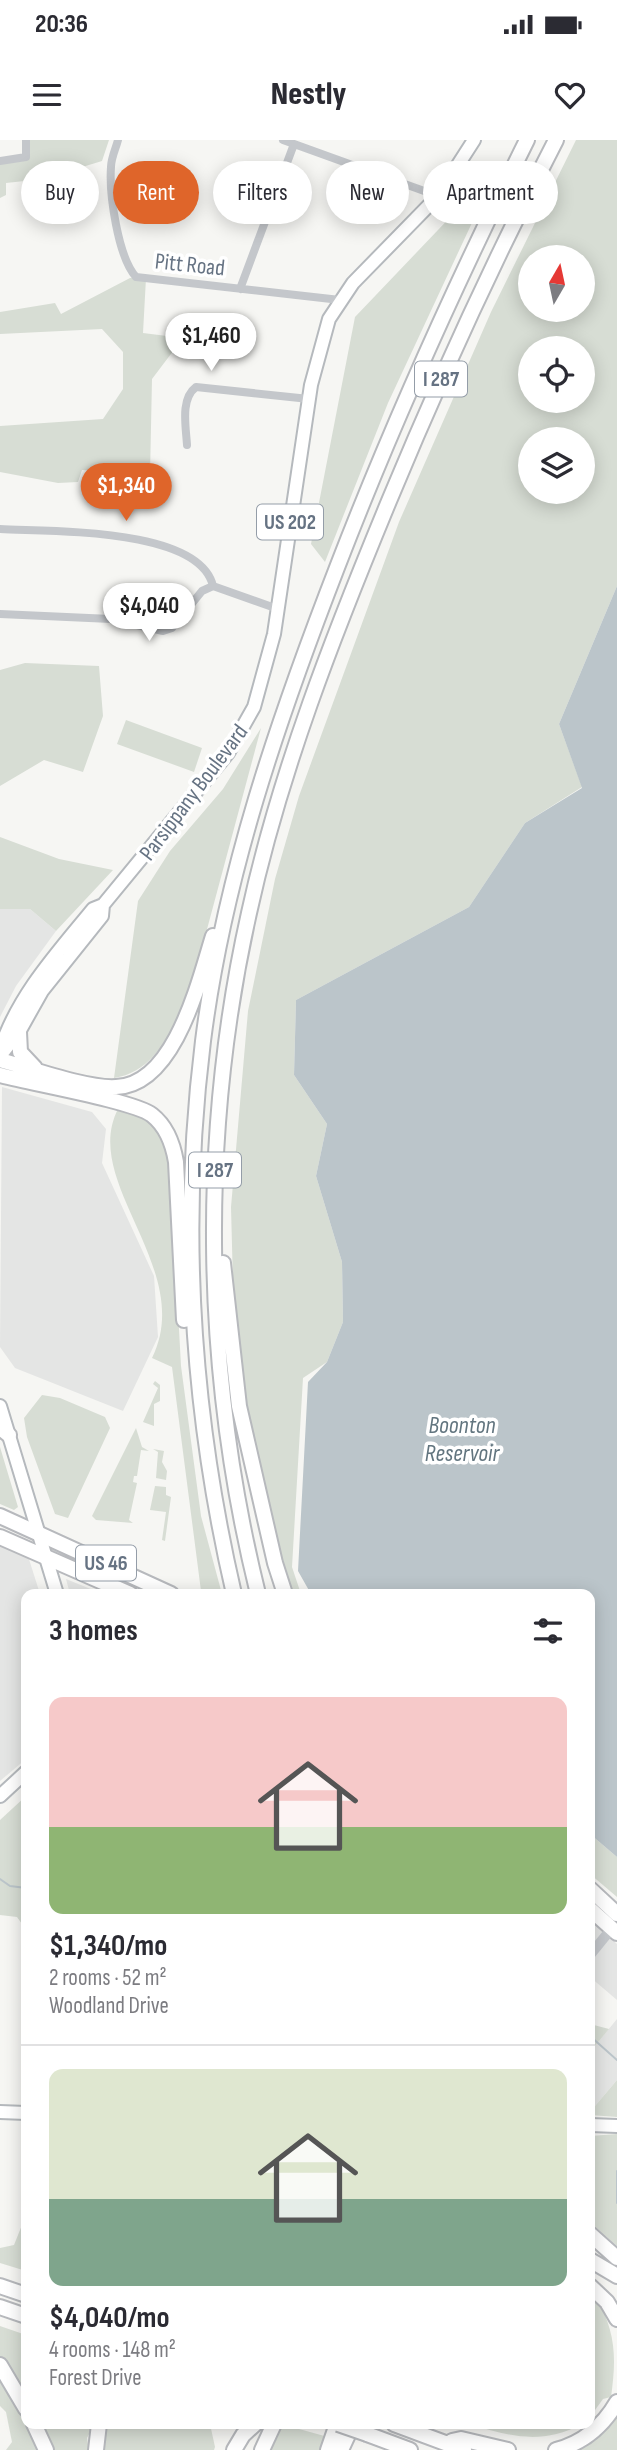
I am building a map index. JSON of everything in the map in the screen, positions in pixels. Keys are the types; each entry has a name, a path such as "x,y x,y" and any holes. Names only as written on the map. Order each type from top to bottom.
{"highway":[{"name":"I 287","path":"257,1589 230,1452 216,1313 215,1172 226,1042 242,945 261,861 313,696 369,550 446,369 556,140"},
{"name":"I 287","path":"233,1589 204,1434 194,1335 191,1237 194,1137 204,1039 226,908 242,845 292,689 362,504 439,324 526,142"},
{"path":"0,1056 40,1070 117,1087 138,1081 157,1065 174,1042 191,1004 242,845"},
{"path":"19,1032 18,1046 22,1057 40,1070"},
{"path":"226,1042 222,1209 228,1324 239,1406 283,1589"},
{"path":"0,1075 144,1110 156,1118 169,1138 176,1162 185,1328 198,1447 233,1589"},
{"name":"US 46","path":"0,1516 160,1589"},
{"name":"US 46","path":"0,1537 118,1589"},
{"path":"595,1894 617,1914"},
{"path":"595,1913 615,1931"},
{"path":"595,2239 617,2260"},
{"path":"595,2249 617,2260"},
{"path":"595,2263 617,2276"},
{"path":"0,2286 21,2293"},
{"path":"595,2291 607,2302 617,2319"},
{"path":"0,2307 21,2314"},
{"path":"0,2365 21,2401"},
{"path":"556,2450 575,2444 595,2430 617,2402"},
{"path":"36,2429 46,2449"},
{"path":"96,2450 98,2429"},
{"path":"234,2450 250,2429"},
{"path":"245,2450 253,2429"},
{"path":"262,2450 272,2429"},
{"path":"337,2429 337,2449"},
{"path":"337,2449 348,2429"},
{"path":"352,2429 410,2450"},
{"path":"408,2429 464,2450"},
{"path":"443,2442 461,2440 508,2450"}],"main road":[{"name":"Parsippany Boulevard","path":"460,161 474,140"},
{"name":"Parsippany Boulevard","path":"0,1056 9,1024 34,981 93,909 103,905 239,737 263,682 278,609 309,399 322,337 340,300 353,283 423,211"},
{"name":"Parsippany Boulevard","path":"0,1056 19,1032 42,992 102,916 103,905"},
{"path":"0,1406 5,1431 56,1589"},
{"path":"0,1796 21,1777"},
{"path":"0,2112 21,2112"},
{"path":"595,2125 617,2126"}],"street":[{"path":"0,161 26,157 26,140"},
{"name":"Pitt Road","path":"118,140 111,166 120,250 128,268 136,277 340,300"},
{"path":"240,289 289,141 423,190"},
{"path":"187,445 186,403 196,387 309,399"},
{"path":"0,529 133,538 196,561 210,575 213,586"},
{"path":"0,614 111,618 163,631 172,628 202,591 213,586 278,609"},
{"path":"595,1950 615,1931"}],"shaded area":[{"path":"24,140 109,140 102,161 99,162 21,161 21,181 6,183 6,195 0,198 0,160 23,158"},
{"path":"576,140 617,140 617,586 559,724 582,787 525,823 469,907 296,1000 294,1075 327,1124 316,1176 342,1262 343,1322 327,1362 303,1378 292,1567 299,1589 288,1589 243,1399 234,1322 231,1207 248,1011 275,879 299,796 399,522 491,312 518,257 518,322 595,322 595,245 524,245 534,224 558,224 558,176"},
{"path":"444,224 471,224 388,403 325,562 311,544 355,317"},
{"path":"130,278 146,278 143,333 183,338 152,379 150,475 82,470 78,482 58,483 0,472 0,426 103,419 123,389 123,352 102,329 0,334 0,312 55,303 61,314"},
{"path":"25,663 99,666 103,716 83,772 44,760 0,786 0,670"},
{"path":"126,720 202,748 194,772 117,744"},
{"path":"261,728 195,974 175,1023 157,1053 145,1064 131,1073 114,1078 138,901 170,851 223,789"},
{"path":"0,837 59,859 113,870 56,931 30,909 0,909"},
{"path":"0,909 30,909 56,931 16,986 0,1017"},
{"path":"2,1087 92,1112 106,1129 102,1163 154,1276 158,1337 123,1411 15,1368 0,1347"},
{"path":"118,1109 138,1113 156,1126 170,1162 181,1366 201,1516 221,1589 201,1589 172,1367 152,1358 162,1325 160,1292 151,1260 113,1167 110,1137"},
{"path":"155,1381 160,1385 160,1401 154,1404 154,1426 143,1422 158,1388 153,1384"},
{"path":"42,1395 60,1398 105,1417 110,1428 68,1518 55,1514 27,1437 24,1418"},
{"path":"136,1428 142,1447 149,1451 141,1450 137,1476 134,1476 133,1482 137,1483 129,1520 133,1523 96,1520 92,1516"},
{"path":"0,1447 18,1507 14,1510 0,1504"},
{"path":"153,1449 164,1451 162,1462 167,1471 166,1480 156,1478 158,1452"},
{"path":"155,1486 166,1487 166,1495 171,1497 165,1541 162,1540 166,1512 150,1510"},
{"path":"0,1543 28,1556 38,1589 21,1589 21,1763 0,1781"},
{"path":"66,1579 91,1589 69,1589"},
{"path":"21,1801 21,1923 17,1917 0,1915 0,1820"},
{"path":"595,1838 617,1857 617,1897 595,1878"},
{"path":"595,1923 617,1944 617,2000 595,1981"},
{"path":"617,2019 617,2080 595,2106 595,2046"},
{"path":"595,2025 609,2029 595,2046"},
{"path":"617,2080 617,2117 595,2115 595,2106"},
{"path":"617,2134 617,2246 595,2226 595,2136"},
{"path":"21,2228 21,2269 0,2263 0,2248 14,2245"},
{"path":"595,2294 611,2333 614,2356 611,2397 603,2399 595,2410"},
{"path":"0,2326 21,2333 21,2429 92,2429 87,2438 89,2450 6,2450 12,2442 6,2412 0,2406"},
{"path":"617,2411 617,2450 570,2450"},
{"path":"106,2429 211,2429 215,2447 214,2450 104,2450"},
{"path":"279,2429 299,2429 328,2437 322,2450 269,2450"},
{"path":"488,2429 571,2429 540,2437"}],"water":[{"name":"Boonton Reservoir","path":"617,586 617,1857 595,1838 595,1589 308,1589 298,1571 308,1382 327,1362 343,1322 342,1262 316,1176 327,1124 294,1075 296,1000 469,907 525,823 582,788 559,724"}],"waterway":[{"path":"0,1879 10,1886 21,1887"},
{"path":"595,2040 617,2060"},
{"path":"617,2171 617,2203"}]}
